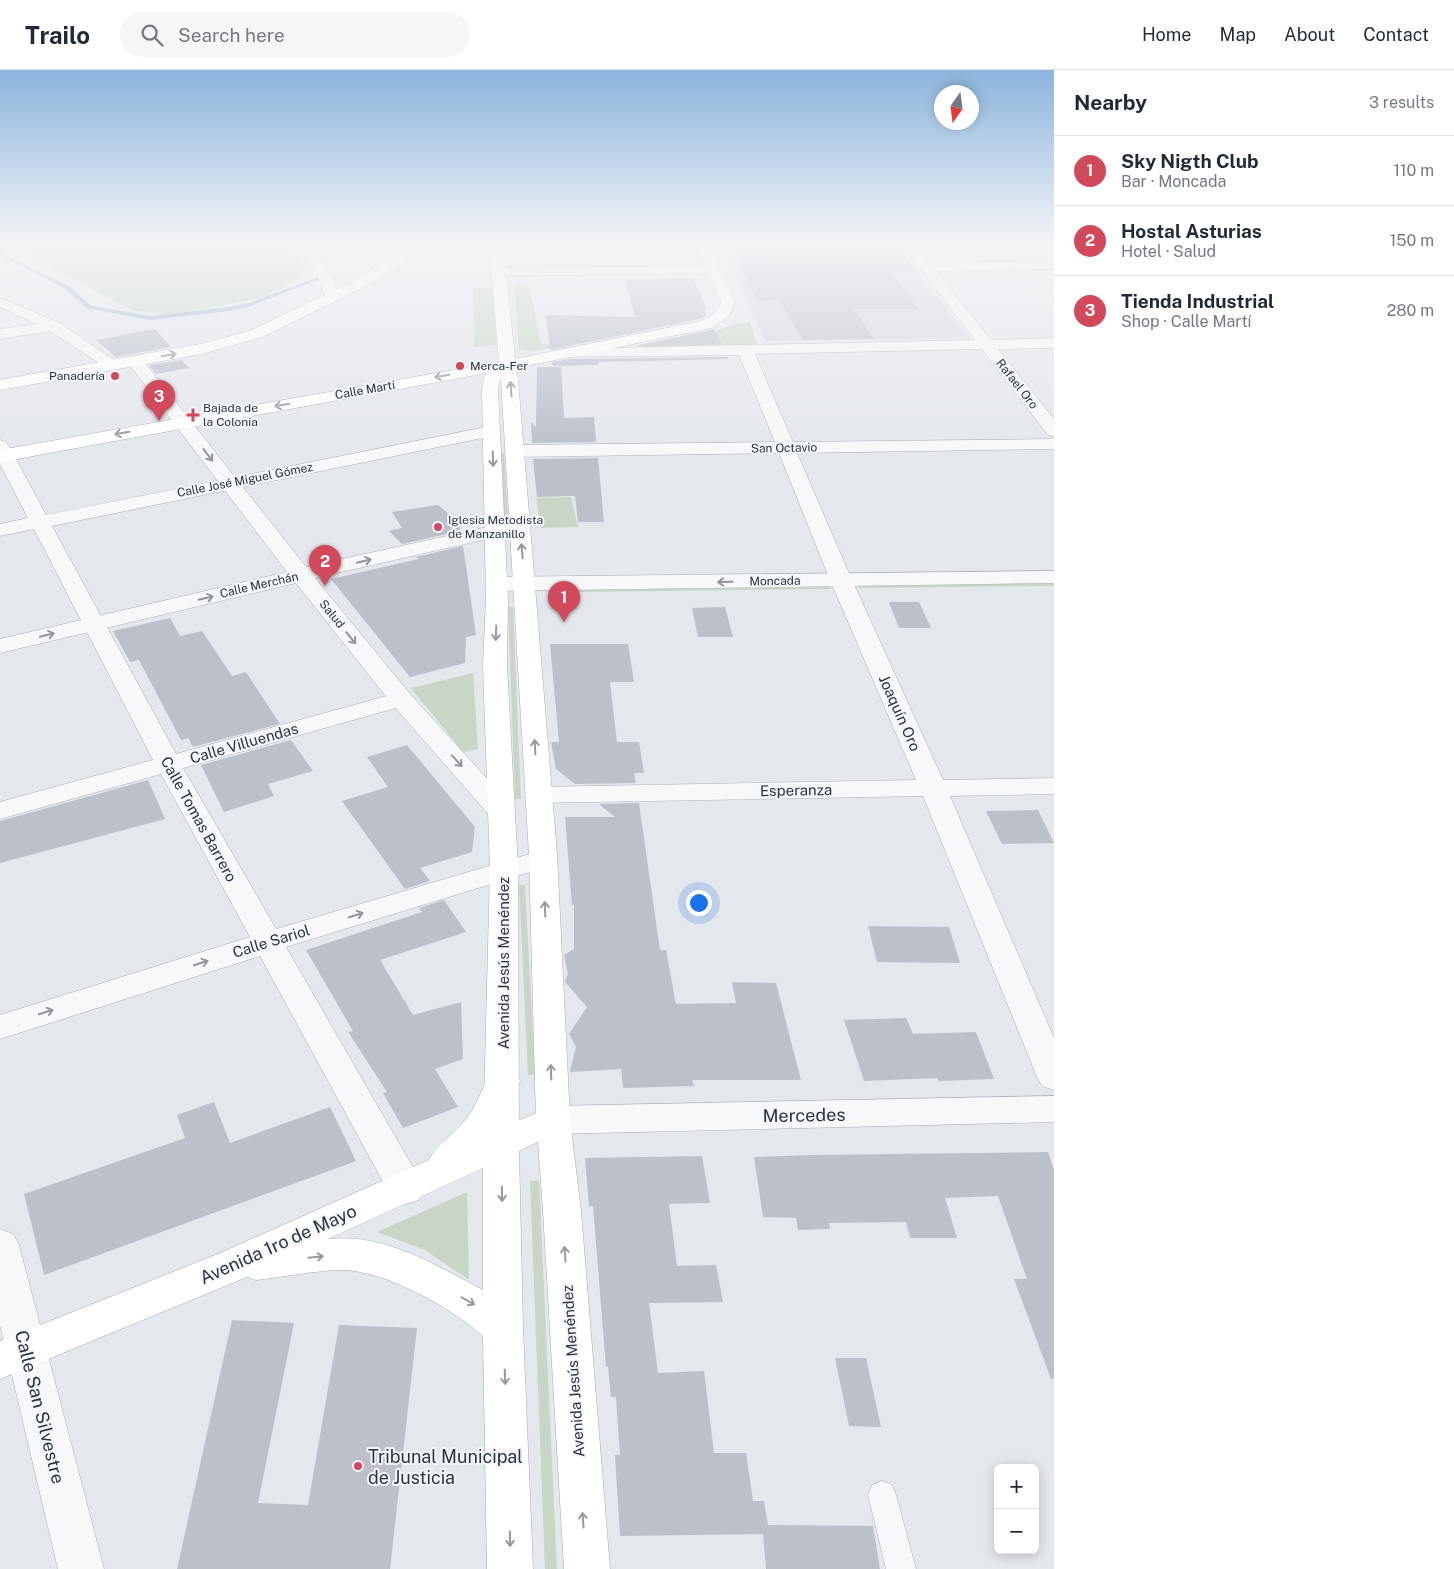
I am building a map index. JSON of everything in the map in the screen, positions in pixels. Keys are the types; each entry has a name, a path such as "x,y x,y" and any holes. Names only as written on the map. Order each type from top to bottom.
{"main road":[{"path":"0,385 202,349 256,334 303,312"},
{"name":"Avenida Jesús Menéndez","path":"502,312 510,380 519,526 526,592 543,859 553,1120 562,1211 587,1569"},
{"name":"Calle Martí","path":"2,452 507,365 706,325 724,312"},
{"name":"Avenida Jesús Menéndez","path":"507,365 492,378 490,390 495,530 495,665 504,869 501,1145 510,1569"},
{"path":"419,1182 466,1144 483,1122 503,1081"},
{"name":"Avenida 1ro de Mayo","path":"12,1355 232,1266 553,1120"},
{"path":"232,1266 344,1254 397,1264 480,1308 504,1328"}],"street":[{"path":"29,312 55,326 113,365"},
{"name":"Rafael Oro","path":"961,312 1054,431"},
{"path":"0,334 55,326"},
{"path":"563,354 1054,343"},
{"name":"Joaquín Oro","path":"746,349 786,448 933,788 1054,1077"},
{"name":"Salud","path":"135,361 300,575 401,699 501,811"},
{"name":"Calle José Miguel Gómez","path":"0,530 491,431"},
{"name":"San Octavio","path":"515,451 1054,444"},
{"name":"Calle Tomas Barrero","path":"2,452 168,764 268,942 419,1182"},
{"name":"Calle Merchán","path":"0,646 300,575 519,526"},
{"name":"Moncada","path":"496,592 845,587 1054,577"},
{"name":"Moncada","path":"845,587 1054,591"},
{"name":"Calle Villuendas","path":"0,811 401,699"},
{"name":"Esperanza","path":"538,795 1054,786"},
{"name":"Calle Sariol","path":"0,1027 268,942 504,869 543,859"},
{"name":"Mercedes","path":"553,1120 1054,1109"},
{"name":"Calle San Silvestre","path":"0,1245 12,1355 81,1569"}],"lane":[{"path":"882,1495 901,1569"}],"shaded area":[{"path":"753,312 949,312 970,338 766,341"}],"green space":[{"path":"148,312 186,312 175,314"},
{"path":"473,312 494,312 497,345 474,347"},
{"path":"516,312 535,312 541,344 560,343 564,346 533,351 519,349"},
{"path":"750,322 757,345 620,350 711,333 734,324"},
{"path":"501,453 504,453 508,519 504,519"},
{"path":"571,497 578,527 541,528 536,498"},
{"path":"1054,583 1054,586 859,588 857,586"},
{"path":"829,587 830,589 577,592 576,590"},
{"path":"508,607 513,607 521,799 515,799"},
{"path":"473,673 478,749 463,752 411,688"},
{"path":"519,885 525,885 535,1075 528,1075"},
{"path":"530,1181 539,1181 557,1569 545,1569"},
{"path":"467,1192 469,1280 425,1250 377,1232"}],"building":[{"path":"634,312 705,312 707,316 550,350 546,315 635,317"},
{"path":"786,312 856,312 874,339 803,340"},
{"path":"155,329 171,347 116,357 96,340"},
{"path":"714,329 722,344 635,346 711,330"},
{"path":"728,357 729,359 598,362 598,365 553,366 552,362 571,359"},
{"path":"182,360 189,368 156,374 149,365"},
{"path":"537,367 561,367 564,418 594,417 596,442 532,443 531,422 536,427"},
{"path":"598,458 604,522 578,522 575,496 537,497 533,459"},
{"path":"438,505 459,523 460,531 402,544 389,531 402,528 392,512"},
{"path":"463,546 476,635 466,637 465,663 410,677 331,579 419,559 416,557"},
{"path":"889,602 919,602 931,628 899,628"},
{"path":"725,607 733,637 698,637 692,608"},
{"path":"170,618 180,636 202,631 232,676 246,672 280,724 193,747 188,738 181,740 139,660 130,662 113,631"},
{"path":"550,644 628,644 634,682 610,682 617,742 639,742 644,773 634,773 636,783 575,784 556,769 551,742 559,742"},
{"path":"291,740 313,771 268,784 274,796 224,812 201,765"},
{"path":"407,745 475,827 472,852 420,868 430,881 405,889 342,801 388,787 367,757"},
{"path":"148,780 165,819 0,863 0,821"},
{"path":"639,803 660,950 666,950 676,1004 736,1003 732,982 776,983 801,1080 692,1080 694,1086 623,1088 621,1069 570,1072 576,1047 569,1034 587,1007 565,982 568,974 564,955 574,949 574,905 572,905 565,817 615,817 599,804"},
{"path":"1038,810 1054,843 1002,844 986,811"},
{"path":"444,900 466,932 380,960 413,1015 461,1002 463,1059 435,1069 458,1107 403,1128 383,1093 387,1092 348,1032 353,1031 306,950 422,912 419,908"},
{"path":"868,926 949,927 960,963 877,962"},
{"path":"906,1018 913,1034 976,1032 994,1079 939,1081 937,1078 864,1081 844,1020"},
{"path":"214,1102 230,1143 330,1107 356,1161 44,1275 24,1194 185,1138 177,1115"},
{"path":"1048,1152 1054,1170 1054,1379 1051,1379 1014,1279 1027,1279 998,1196 945,1198 957,1238 910,1238 906,1222 829,1223 830,1229 798,1230 796,1218 763,1217 754,1157 813,1155"},
{"path":"702,1156 710,1203 669,1204 677,1266 716,1265 723,1302 649,1303 658,1373 704,1371 714,1453 746,1453 753,1501 764,1501 768,1525 873,1526 880,1569 766,1569 763,1534 620,1536 615,1455 620,1455 616,1397 611,1397 608,1366 606,1367 593,1206 589,1206 585,1158"},
{"name":"Tribunal Municipal de Justicia","path":"232,1320 294,1323 258,1503 308,1505 339,1325 417,1328 390,1569 177,1569"},
{"path":"835,1358 866,1358 881,1427 849,1426"}],"waterway":[{"path":"116,312 150,318 203,312"}],"place":[{"name":"Merca-Fer","path":"460,366"},
{"name":"Panadería","path":"115,376"},
{"name":"Bajada de la Colonia","path":"193,415"},
{"name":"Tienda Industrial","path":"159,421"},
{"name":"Iglesia Metodista de Manzanillo","path":"438,527"},
{"name":"Hostal Asturias","path":"325,586"},
{"name":"Sky Nigth Club","path":"564,622"},
{"name":"Tribunal Municipal de Justicia","path":"358,1466"}]}
